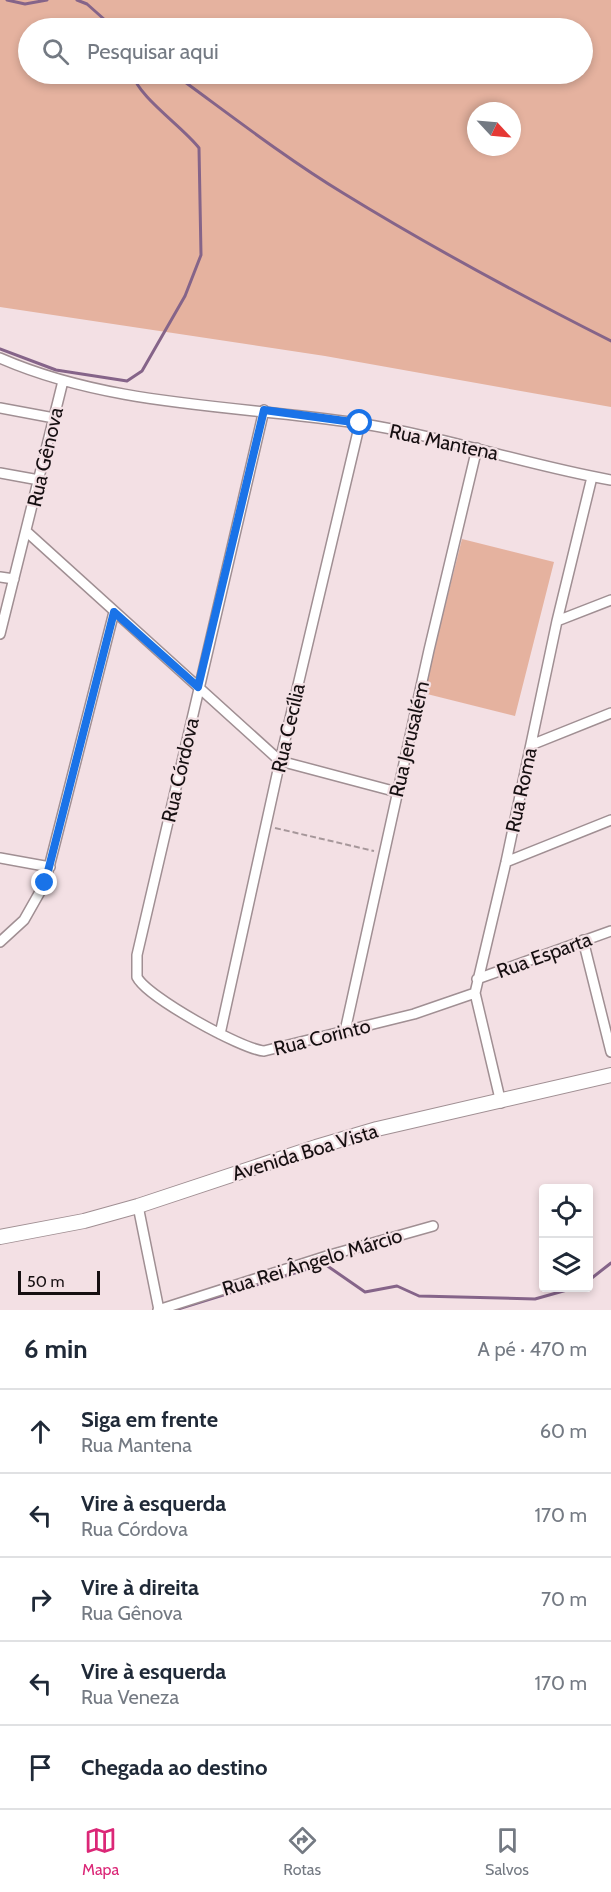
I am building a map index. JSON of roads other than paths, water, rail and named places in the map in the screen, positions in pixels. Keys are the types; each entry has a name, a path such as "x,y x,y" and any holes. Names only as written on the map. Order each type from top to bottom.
{"street":[{"name":"Rua Mantena","path":"0,358 63,381 157,400 264,410 360,423 611,480"},
{"name":"Rua Gênova","path":"0,634 63,381"},
{"path":"0,408 54,418"},
{"name":"Rua Córdova","path":"137,955 264,410"},
{"name":"Rua Cecília","path":"220,1034 280,761 360,423"},
{"name":"Rua Jerusalém","path":"345,1031 397,792 477,448"},
{"path":"0,473 39,480"},
{"name":"Rua Roma","path":"501,1103 475,993 477,979 506,862 557,621 592,477"},
{"name":"Rua Gênova","path":"27,532 280,761 397,792"},
{"path":"0,577 14,579"},
{"path":"557,621 611,600"},
{"path":"0,942 15,930 36,903 50,867 114,612"},
{"path":"531,745 611,713"},
{"path":"506,862 611,820"},
{"path":"0,858 50,867"},
{"name":"Rua Esparta","path":"477,979 611,931"},
{"path":"583,940 611,1052"},
{"name":"Rua Corinto","path":"137,955 137,977 144,988 220,1034 242,1045 264,1051 414,1014 475,993"},
{"name":"Avenida Boa Vista","path":"0,1237 84,1221 138,1206 315,1146 399,1124 501,1103 611,1075"},
{"path":"138,1206 158,1310"},
{"name":"Rua Rei Ângelo Márcio","path":"158,1310 330,1255 433,1226"}],"waterway":[{"path":"7,0 25,4 47,0"},
{"path":"77,0 87,4 103,18"},
{"path":"0,349 56,370 127,381 142,371 185,296 201,255 199,148 151,102 137,84"},
{"path":"188,84 278,150 343,193 475,270 611,341"},
{"path":"593,1277 611,1263"},
{"path":"175,1310 321,1265 326,1265 365,1292 397,1286 419,1296 535,1299 560,1292"}]}
